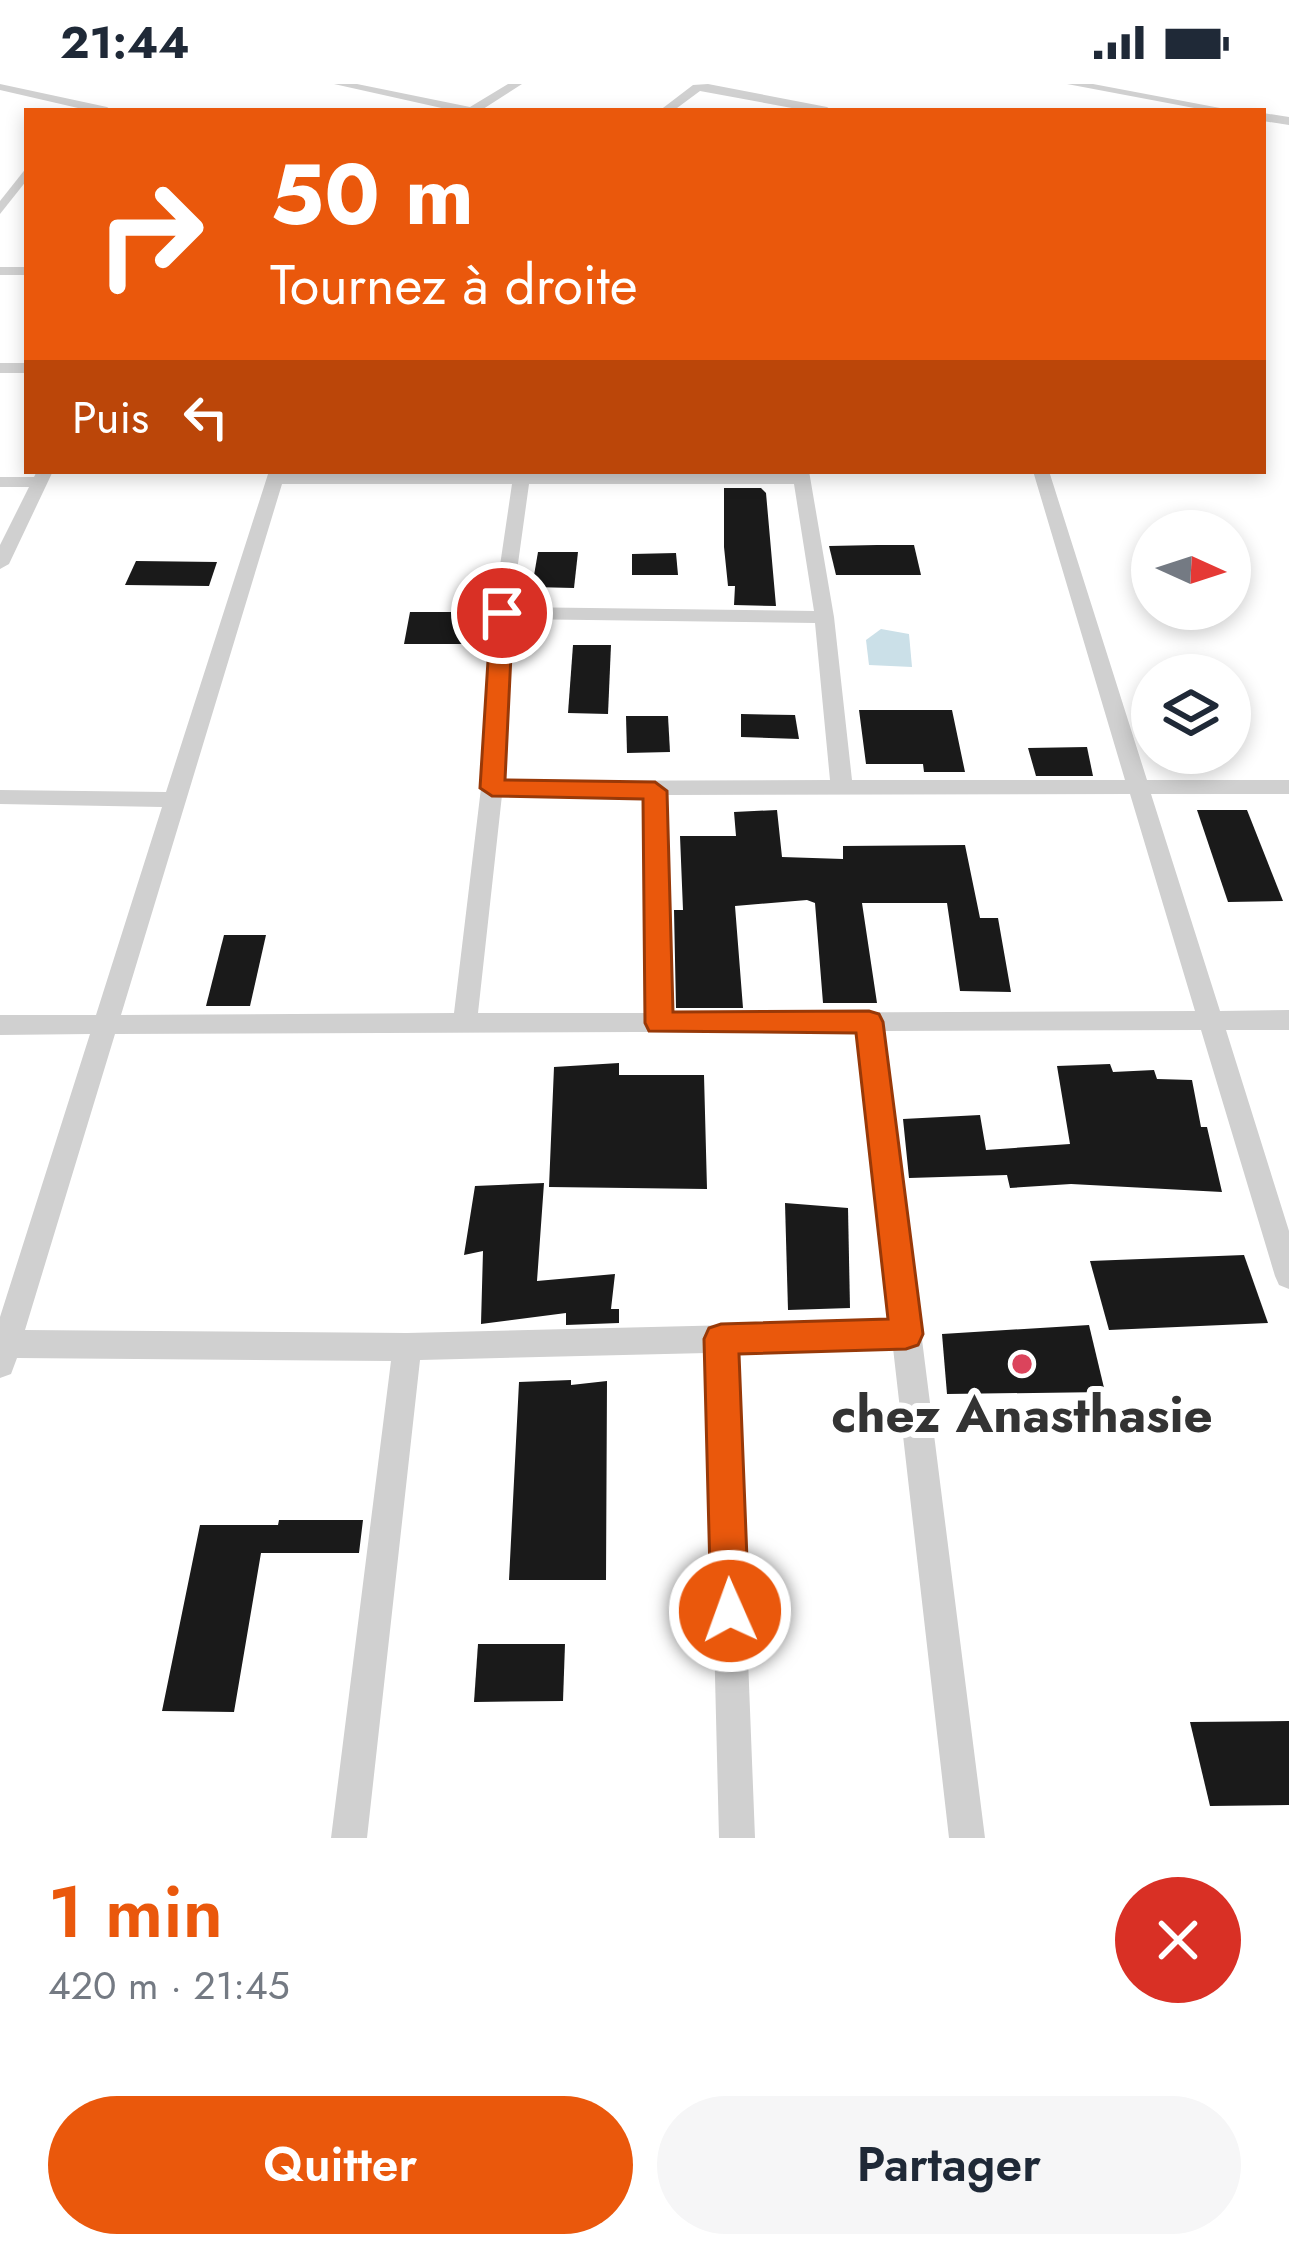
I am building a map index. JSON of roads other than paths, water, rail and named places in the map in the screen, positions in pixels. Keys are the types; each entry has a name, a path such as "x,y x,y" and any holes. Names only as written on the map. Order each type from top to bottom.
{"street":[{"path":"26,92 44,84"},
{"path":"340,84 457,108"},
{"path":"477,108 516,84"},
{"path":"1073,84 1166,106 1182,84"},
{"path":"669,108 699,86 811,108"},
{"path":"0,87 70,107"},
{"path":"0,211 24,175"},
{"path":"1041,474 1289,1276"},
{"path":"842,790 824,617 801,475 521,479 276,475 3,1354 906,1334"},
{"path":"0,482 42,477"},
{"path":"0,564 42,477"},
{"path":"465,1023 492,788 502,613 521,479"},
{"path":"502,613 824,617"},
{"path":"492,788 1289,788"},
{"path":"655,791 659,1023"},
{"path":"0,797 175,800"},
{"path":"0,1025 1289,1020"},
{"path":"869,1022 967,1838"},
{"path":"721,1339 737,1838"},
{"path":"349,1838 407,1347"}],"water":[{"path":"881,629 909,634 912,667 869,665 866,640"}],"place":[{"name":"chez Anasthasie","path":"1022,1364"}]}
